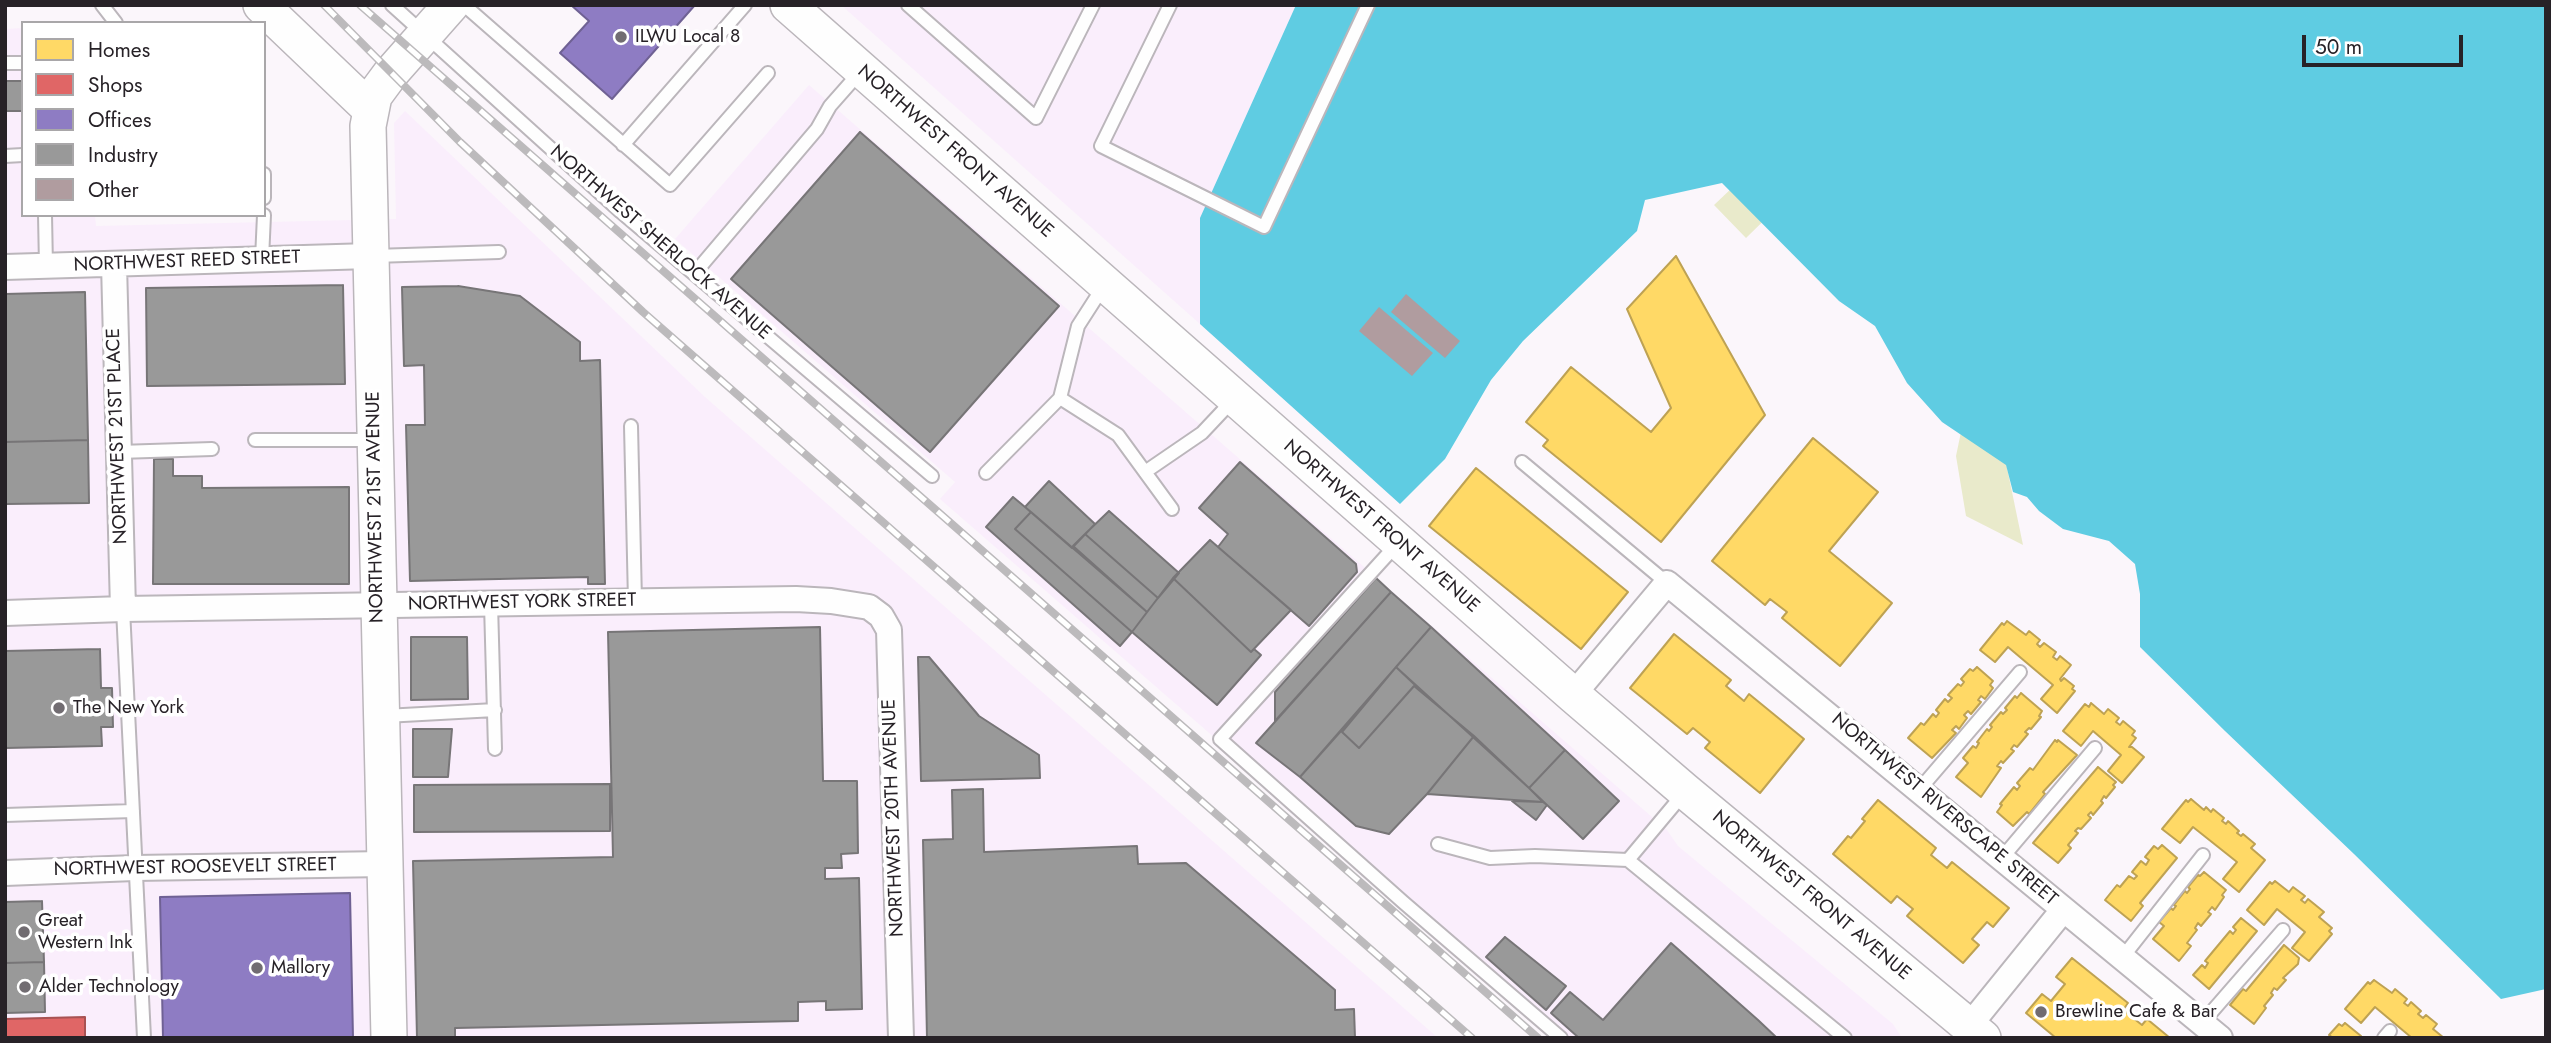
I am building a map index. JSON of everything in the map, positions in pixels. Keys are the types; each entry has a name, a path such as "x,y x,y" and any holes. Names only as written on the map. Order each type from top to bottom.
{"main road":[{"path":"261,5 370,108"},
{"name":"NORTHWEST 21ST AVENUE","path":"389,1038 367,143 370,108 374,96 452,5"},
{"name":"NORTHWEST FRONT AVENUE","path":"788,5 1573,695 1971,1034"}],"street":[{"name":"NORTHWEST REED STREET","path":"5,267 370,256"},
{"name":"NORTHWEST 21ST PLACE","path":"114,264 123,609"},
{"path":"1573,695 1667,583"},
{"name":"NORTHWEST RIVERSCAPE STREET","path":"1667,583 2211,1030"},
{"name":"NORTHWEST YORK STREET","path":"5,613 796,599 869,607"},
{"name":"NORTHWEST 20TH AVENUE","path":"869,607 881,616 889,630 901,1038"},
{"name":"NORTHWEST ROOSEVELT STREET","path":"5,873 385,864"},
{"path":"1971,1034 2063,910"}],"lane":[{"path":"102,5 114,21"},
{"name":"NORTHWEST SHERLOCK AVENUE","path":"392,5 621,212 932,475"},
{"path":"464,5 670,185 768,73"},
{"path":"623,145 745,5"},
{"path":"908,5 1037,118 1091,6"},
{"path":"1170,5 1101,146 1264,228 1368,5"},
{"path":"694,274 817,129 830,106 862,70"},
{"path":"45,217 46,266"},
{"path":"262,259 264,217"},
{"path":"370,256 499,253"},
{"path":"986,473 1060,398 1078,326 1105,284"},
{"path":"1060,398 1118,435 1172,509"},
{"path":"1145,472 1202,433 1234,399"},
{"path":"631,426 635,601"},
{"path":"256,440 374,440"},
{"path":"119,452 212,449"},
{"path":"1522,462 1667,583"},
{"path":"1398,542 1220,739 1561,1038"},
{"path":"491,604 495,750"},
{"path":"123,609 144,1038"},
{"path":"1919,790 2020,673"},
{"path":"381,716 495,710"},
{"path":"2001,859 2095,748"},
{"path":"1628,860 1685,791"},
{"path":"5,815 133,811"},
{"path":"1438,844 1490,858 1535,856 1628,860 1845,1038"},
{"path":"2122,958 2203,855"},
{"path":"2211,1030 2283,930"}],"shaded area":[{"path":"841,5 1396,5 1400,504 1200,324"},
{"path":"21,28 21,217 95,217 96,226 396,219 394,123 405,111 705,397 1438,1038 5,1038 5,29"},
{"path":"809,85 1667,830 1678,846 1893,1024 1902,1038 1560,1038 940,499 955,482 675,239"}],"green space":[{"path":"1809,115 2006,463 2023,545 1966,516 1956,456 1961,432 1791,194 1746,238 1714,205"}],"water":[{"path":"1296,5 2546,5 2546,989 2501,999 2225,731 2140,647 2140,594 2135,564 2109,541 2063,529 2039,511 2027,497 2013,492 2006,465 1942,422 1907,383 1875,326 1839,301 1722,183 1645,200 1637,231 1523,341 1491,380 1445,459 1400,504 1200,324 1200,218"}],"building: Homes":[{"path":"1676,256 1765,415 1661,542 1543,446 1548,440 1526,422 1571,367 1651,432 1671,408 1627,309"},
{"path":"1813,438 1878,492 1829,551 1892,603 1840,666 1782,618 1787,612 1770,599 1765,605 1712,561"},
{"path":"1476,468 1628,592 1581,649 1429,526"},
{"path":"2007,621 2026,635 2029,631 2040,640 2037,644 2040,647 2044,643 2056,652 2053,657 2057,660 2060,656 2071,665 2060,679 2061,681 2064,678 2074,686 2072,689 2075,691 2057,713 2041,699 2053,685 2008,647 1995,662 1980,650 2002,623 2004,625"},
{"path":"1674,634 1731,680 1726,686 1744,701 1749,694 1804,739 1760,793 1705,748 1710,742 1693,728 1687,734 1630,688"},
{"path":"1977,667 1993,681 1990,685 1993,688 1985,699 1981,696 1978,700 1981,702 1971,714 1968,711 1964,715 1967,718 1959,729 1956,726 1952,730 1956,733 1932,758 1908,738 1933,714 1936,717 1939,713 1936,710 1945,699 1948,702 1952,698 1948,695 1958,684 1961,686 1964,682 1961,679 1970,669 1973,671"},
{"path":"2021,693 2042,711 2039,716 2041,717 2025,732 2028,734 2017,747 2014,745 2011,749 2014,751 1997,766 2001,768 1981,797 1956,777 1968,763 1963,758 1973,746 1976,748 1979,743 1977,742 1987,729 1989,731 1992,727 1990,725 2001,712 2003,714 2007,710 2005,708 2015,696 2017,698"},
{"path":"2091,703 2104,714 2108,709 2119,718 2116,722 2120,725 2123,721 2135,731 2132,735 2136,738 2129,747 2144,757 2122,783 2108,771 2121,755 2093,731 2081,746 2063,731 2085,704 2089,707"},
{"path":"2055,740 2077,755 2043,792 2045,794 2029,814 2027,812 2013,826 1997,812 2002,805 2000,804 2014,787 2017,790 2020,786 2017,783 2030,768 2033,770"},
{"path":"2098,767 2116,782 2113,785 2115,787 2106,798 2104,796 2101,801 2103,803 2093,815 2091,812 2088,815 2091,818 2081,829 2075,831 2078,833 2068,845 2071,848 2058,863 2033,843"},
{"path":"2191,799 2204,810 2206,807 2211,812 2213,809 2224,818 2222,821 2226,824 2228,821 2239,831 2237,833 2241,836 2243,834 2255,844 2251,848 2265,860 2239,892 2223,879 2237,862 2193,827 2180,843 2162,829 2186,800 2188,802"},
{"path":"1878,800 1936,848 1931,855 1947,868 1952,862 2009,908 1993,927 1987,922 1972,939 1979,945 1963,963 1907,916 1913,909 1897,896 1891,903 1833,854 1848,836 1851,838"},
{"path":"2162,845 2177,858 2140,903 2143,906 2131,921 2105,900 2117,885 2120,887 2129,876 2134,879 2137,876 2132,872 2141,861 2146,865 2149,860 2145,857 2154,846 2158,849"},
{"path":"2204,872 2226,890 2215,910 2212,907 2208,912 2211,914 2201,926 2198,923 2195,928 2197,930 2187,943 2191,946 2179,961 2153,939 2164,926 2159,922 2171,908 2173,910 2198,875"},
{"path":"2275,881 2289,892 2293,887 2305,896 2301,900 2305,903 2308,899 2324,912 2319,917 2332,928 2329,931 2332,934 2309,961 2292,948 2305,932 2277,909 2264,925 2247,910 2270,882 2272,884"},
{"path":"2241,918 2257,931 2209,989 2193,975 2202,965 2205,968 2208,963 2205,961 2230,931 2233,934 2236,930 2233,927"},
{"path":"2284,945 2299,958 2298,964 2283,978 2286,980 2277,990 2274,988 2271,993 2273,995 2264,1006 2266,1008 2254,1024 2230,1005 2243,989 2246,991"},
{"path":"2072,958 2128,1003 2123,1010 2142,1025 2147,1019 2170,1038 2056,1038 2026,1013 2042,994 2051,1001 2065,984 2056,977"},
{"path":"2374,980 2392,993 2395,989 2407,999 2404,1003 2408,1006 2411,1002 2421,1011 2418,1014 2423,1018 2426,1015 2437,1024 2433,1029 2444,1038 2412,1038 2375,1007 2361,1023 2345,1009 2368,982 2370,984"},
{"path":"2345,1023 2361,1036 2360,1038 2333,1038 2329,1035 2339,1024 2342,1026"}],"building: Shops":[{"path":"85,1017 85,1038 6,1038 5,1019"}],"building: Offices":[{"name":"ILWU Local 8","path":"571,5 695,5 612,99 560,53 589,21"},
{"name":"Mallory","path":"350,893 353,1038 163,1038 160,897"}],"building: Industry":[{"path":"5,81 21,81 21,111 5,111"},
{"path":"860,132 1059,306 930,452 731,279"},
{"path":"343,285 345,384 147,386 146,288"},
{"path":"458,286 520,296 580,342 580,361 600,360 605,584 588,584 588,577 410,581 406,425 425,425 424,365 404,366 402,287"},
{"path":"85,292 88,440 5,442 5,294"},
{"path":"88,440 89,503 5,504 5,442"},
{"path":"154,459 173,459 173,476 202,476 202,488 349,487 349,584 153,584"},
{"path":"1240,462 1356,564 1357,572 1309,626 1218,547 1228,534 1199,508"},
{"path":"1049,481 1095,524 1072,548 1025,507"},
{"path":"1013,497 1031,512 1015,529 1132,632 1120,646 986,527"},
{"path":"1109,511 1179,573 1158,598 1085,534"},
{"path":"1031,512 1147,612 1132,632 1015,529"},
{"path":"1085,534 1158,598 1147,612 1073,546"},
{"path":"1210,540 1291,610 1251,652 1173,578"},
{"path":"1173,578 1251,652 1254,649 1261,655 1217,705 1132,632"},
{"path":"1376,578 1391,592 1275,721 1275,692"},
{"path":"1391,592 1431,627 1300,777 1256,743"},
{"path":"820,627 823,781 857,781 858,853 841,854 842,868 825,868 825,879 859,878 862,1009 826,1010 826,1001 798,1002 798,1021 455,1028 455,1038 417,1038 413,861 613,857 608,632"},
{"path":"1431,627 1565,750 1529,788 1396,667"},
{"path":"411,637 467,637 468,699 411,700"},
{"name":"The New York","path":"100,649 101,688 112,688 113,727 101,727 102,746 5,748 5,651"},
{"path":"918,657 929,657 979,716 1039,755 1040,778 921,781"},
{"path":"1396,667 1415,685 1359,748 1342,732"},
{"path":"1414,686 1474,736 1427,794 1389,834 1356,826 1300,777 1341,731 1359,748"},
{"path":"413,729 452,729 448,777 413,777"},
{"path":"1474,736 1529,788 1543,802 1427,794"},
{"path":"1565,750 1619,801 1583,839 1529,788"},
{"path":"610,784 610,831 414,832 414,785"},
{"path":"983,789 984,852 1137,846 1138,864 1186,863 1335,990 1335,1010 1354,1009 1355,1038 927,1038 923,840 953,839 952,790"},
{"path":"1512,801 1543,802 1547,805 1536,820"},
{"name":"Great Western Ink","path":"42,901 44,962 5,963 5,902"},
{"path":"1505,937 1566,986 1546,1010 1486,957"},
{"path":"1671,943 1777,1038 1579,1038 1551,1013 1570,992 1603,1020"},
{"name":"Alder Technology","path":"44,962 45,1012 5,1013 5,963"}],"building: Other":[{"path":"1406,294 1460,341 1445,358 1391,312"},
{"path":"1379,307 1433,353 1412,376 1359,331"}],"railway":[{"path":"324,5 460,142 643,312 1472,1038"},
{"path":"360,5 1538,1038"}],"place":[{"name":"ILWU Local 8","path":"621,37"},
{"name":"The New York","path":"59,708"},
{"name":"Great Western Ink","path":"24,932"},
{"name":"Mallory","path":"257,968"},
{"name":"Alder Technology","path":"25,987"},
{"name":"Brewline Cafe & Bar","path":"2041,1012"}]}
